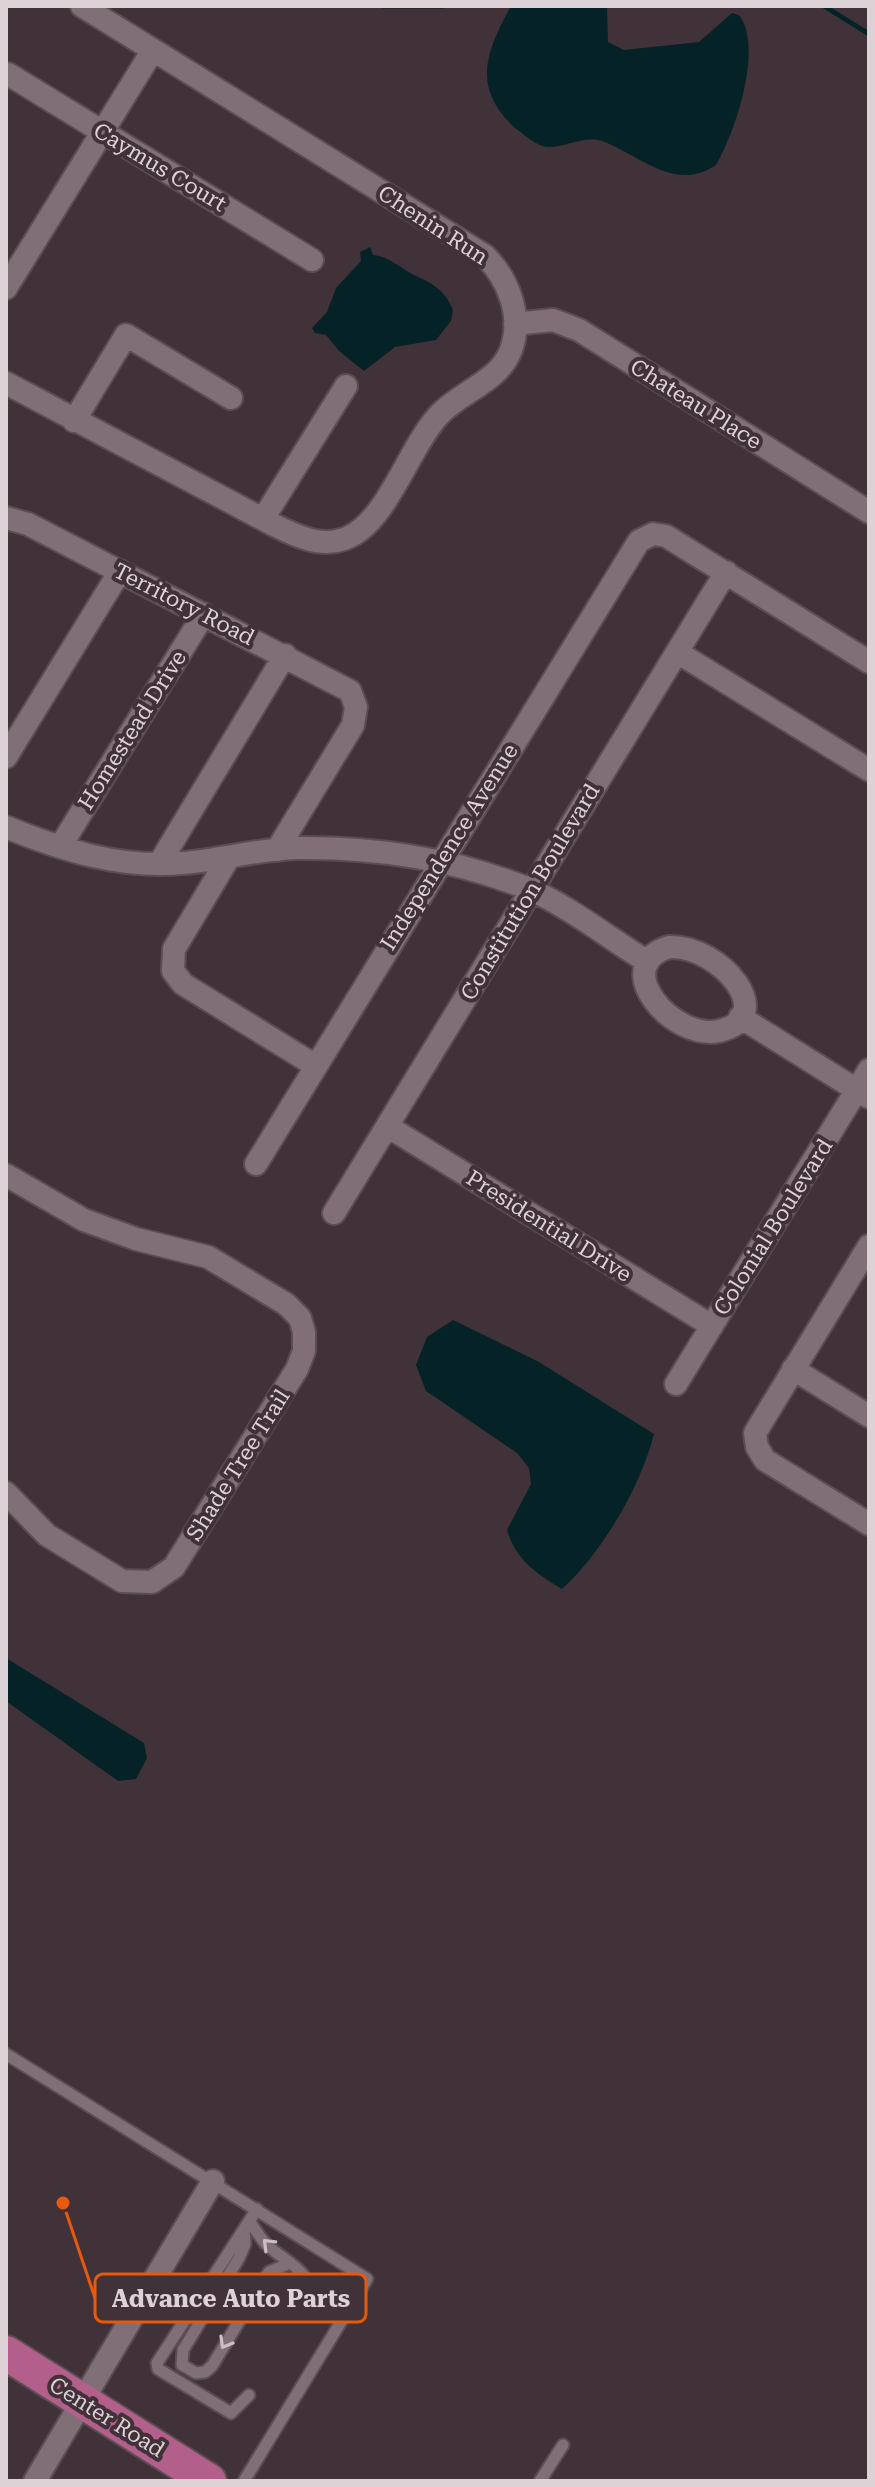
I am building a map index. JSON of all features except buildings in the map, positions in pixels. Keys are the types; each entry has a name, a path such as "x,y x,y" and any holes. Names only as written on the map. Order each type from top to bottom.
{"main road":[{"name":"Center Road","path":"6,2353 209,2481"}],"street":[{"name":"Chenin Run","path":"6,383 263,519 319,542 341,540 362,530 439,415 505,362 511,351 515,324 508,288 484,255 82,6"},
{"path":"6,288 153,50"},
{"name":"Caymus Court","path":"8,74 312,260"},
{"name":"Chateau Place","path":"515,324 553,320 579,330 869,512"},
{"path":"74,421 126,335 231,398"},
{"path":"263,519 346,386"},
{"name":"Territory Road","path":"6,518 28,524 342,685 355,701 353,725 277,850"},
{"name":"Independence Avenue","path":"256,1164 637,544 649,535 666,536 726,572"},
{"path":"6,757 120,571"},
{"path":"726,572 869,662"},
{"name":"Constitution Boulevard","path":"334,1213 726,572"},
{"name":"Homestead Drive","path":"60,847 204,614"},
{"path":"677,652 869,770"},
{"path":"159,864 285,655"},
{"path":"6,827 60,847 116,861 159,864 277,850 371,851 441,861 531,890 648,962"},
{"path":"229,857 174,949 173,971 183,984 316,1066"},
{"path":"669,947 690,948 708,955 738,982 743,1000 740,1017 729,1027 705,1032 674,1020 649,993 645,977 648,962 655,953 669,947"},
{"path":"740,1017 863,1094"},
{"name":"Colonial Boulevard","path":"676,1384 863,1094 869,1070"},
{"name":"Presidential Drive","path":"387,1126 712,1326"},
{"name":"Shade Tree Trail","path":"6,1175 84,1220 218,1262 290,1307 300,1318 304,1332 300,1363 248,1448 174,1567 148,1583 122,1581 47,1535 6,1493"},
{"path":"869,1246 756,1429 759,1453 765,1460 869,1524"},
{"path":"793,1369 869,1416"},
{"path":"35,2481 213,2181"}],"lane":[{"path":"6,2054 367,2279 244,2481"},
{"path":"249,2395 231,2413 158,2369 157,2363 257,2209"},
{"path":"247,2226 245,2244 239,2258 183,2350 182,2365 189,2370 205,2372 212,2366 269,2272 290,2263"},
{"path":"247,2226 307,2279 311,2290 307,2301"},
{"path":"540,2481 563,2445"}],"water":[{"path":"511,6 607,6 608,42 624,50 699,42 732,13 739,15 746,29 748,68 738,112 716,165 701,173 672,173 602,141 588,140 547,147 515,128 492,98 487,69 495,39"},
{"path":"370,247 373,255 389,260 436,287 453,310 451,321 436,340 395,347 364,371 339,351 326,335 315,333 312,328 327,312 336,288 361,261 360,252"},
{"path":"453,1320 539,1362 654,1434 640,1475 618,1518 591,1557 562,1589 528,1565 516,1550 507,1530 531,1484 529,1468 517,1453 426,1391 416,1365 427,1337"},
{"path":"6,1658 144,1743 147,1758 136,1779 118,1781 6,1701"}],"waterway":[{"path":"383,6 443,6"},
{"path":"824,6 869,34"}],"place":[{"name":"Advance Auto Parts","path":"63,2203"}]}
